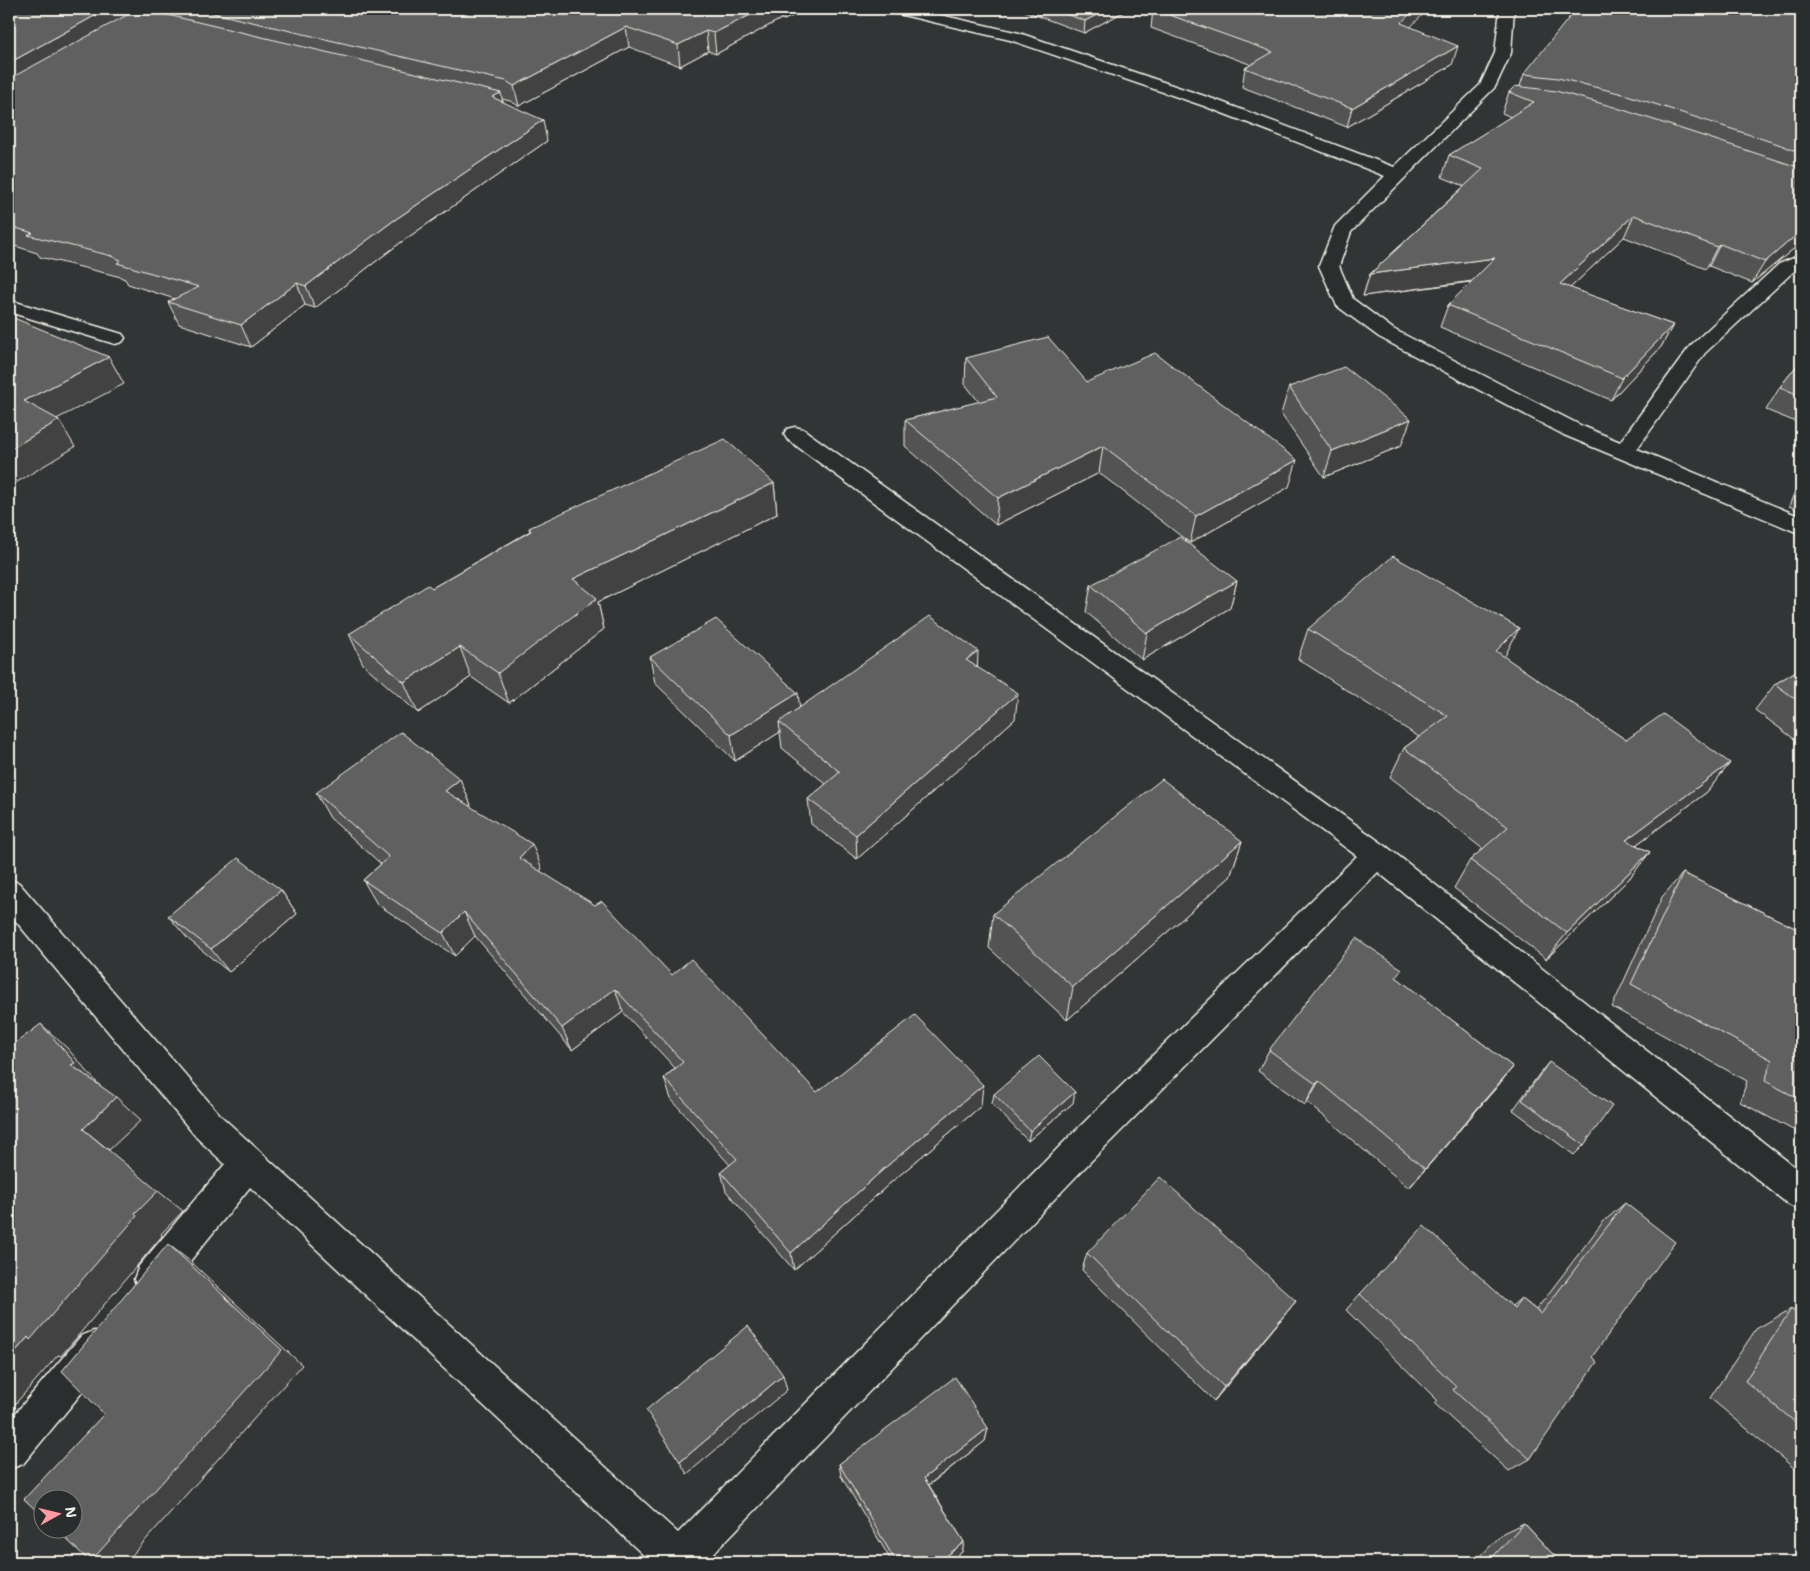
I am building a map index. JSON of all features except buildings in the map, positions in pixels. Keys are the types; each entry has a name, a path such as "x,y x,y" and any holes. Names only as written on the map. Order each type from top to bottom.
{"street":[{"path":"895,9 915,10 1024,40 1210,103 1398,175"},
{"path":"1507,9 1504,53 1487,87 1449,122 1342,230 1329,266 1344,302 1386,333 1572,430 1801,526"},
{"path":"1477,96 1496,98"},
{"path":"1624,452 1698,349 1786,268 1801,261"},
{"path":"9,306 115,338"},
{"path":"795,434 1377,855 1801,1193"},
{"path":"9,892 210,1128 683,1562 1072,1157 1377,855"},
{"path":"9,1450 248,1163"}]}
